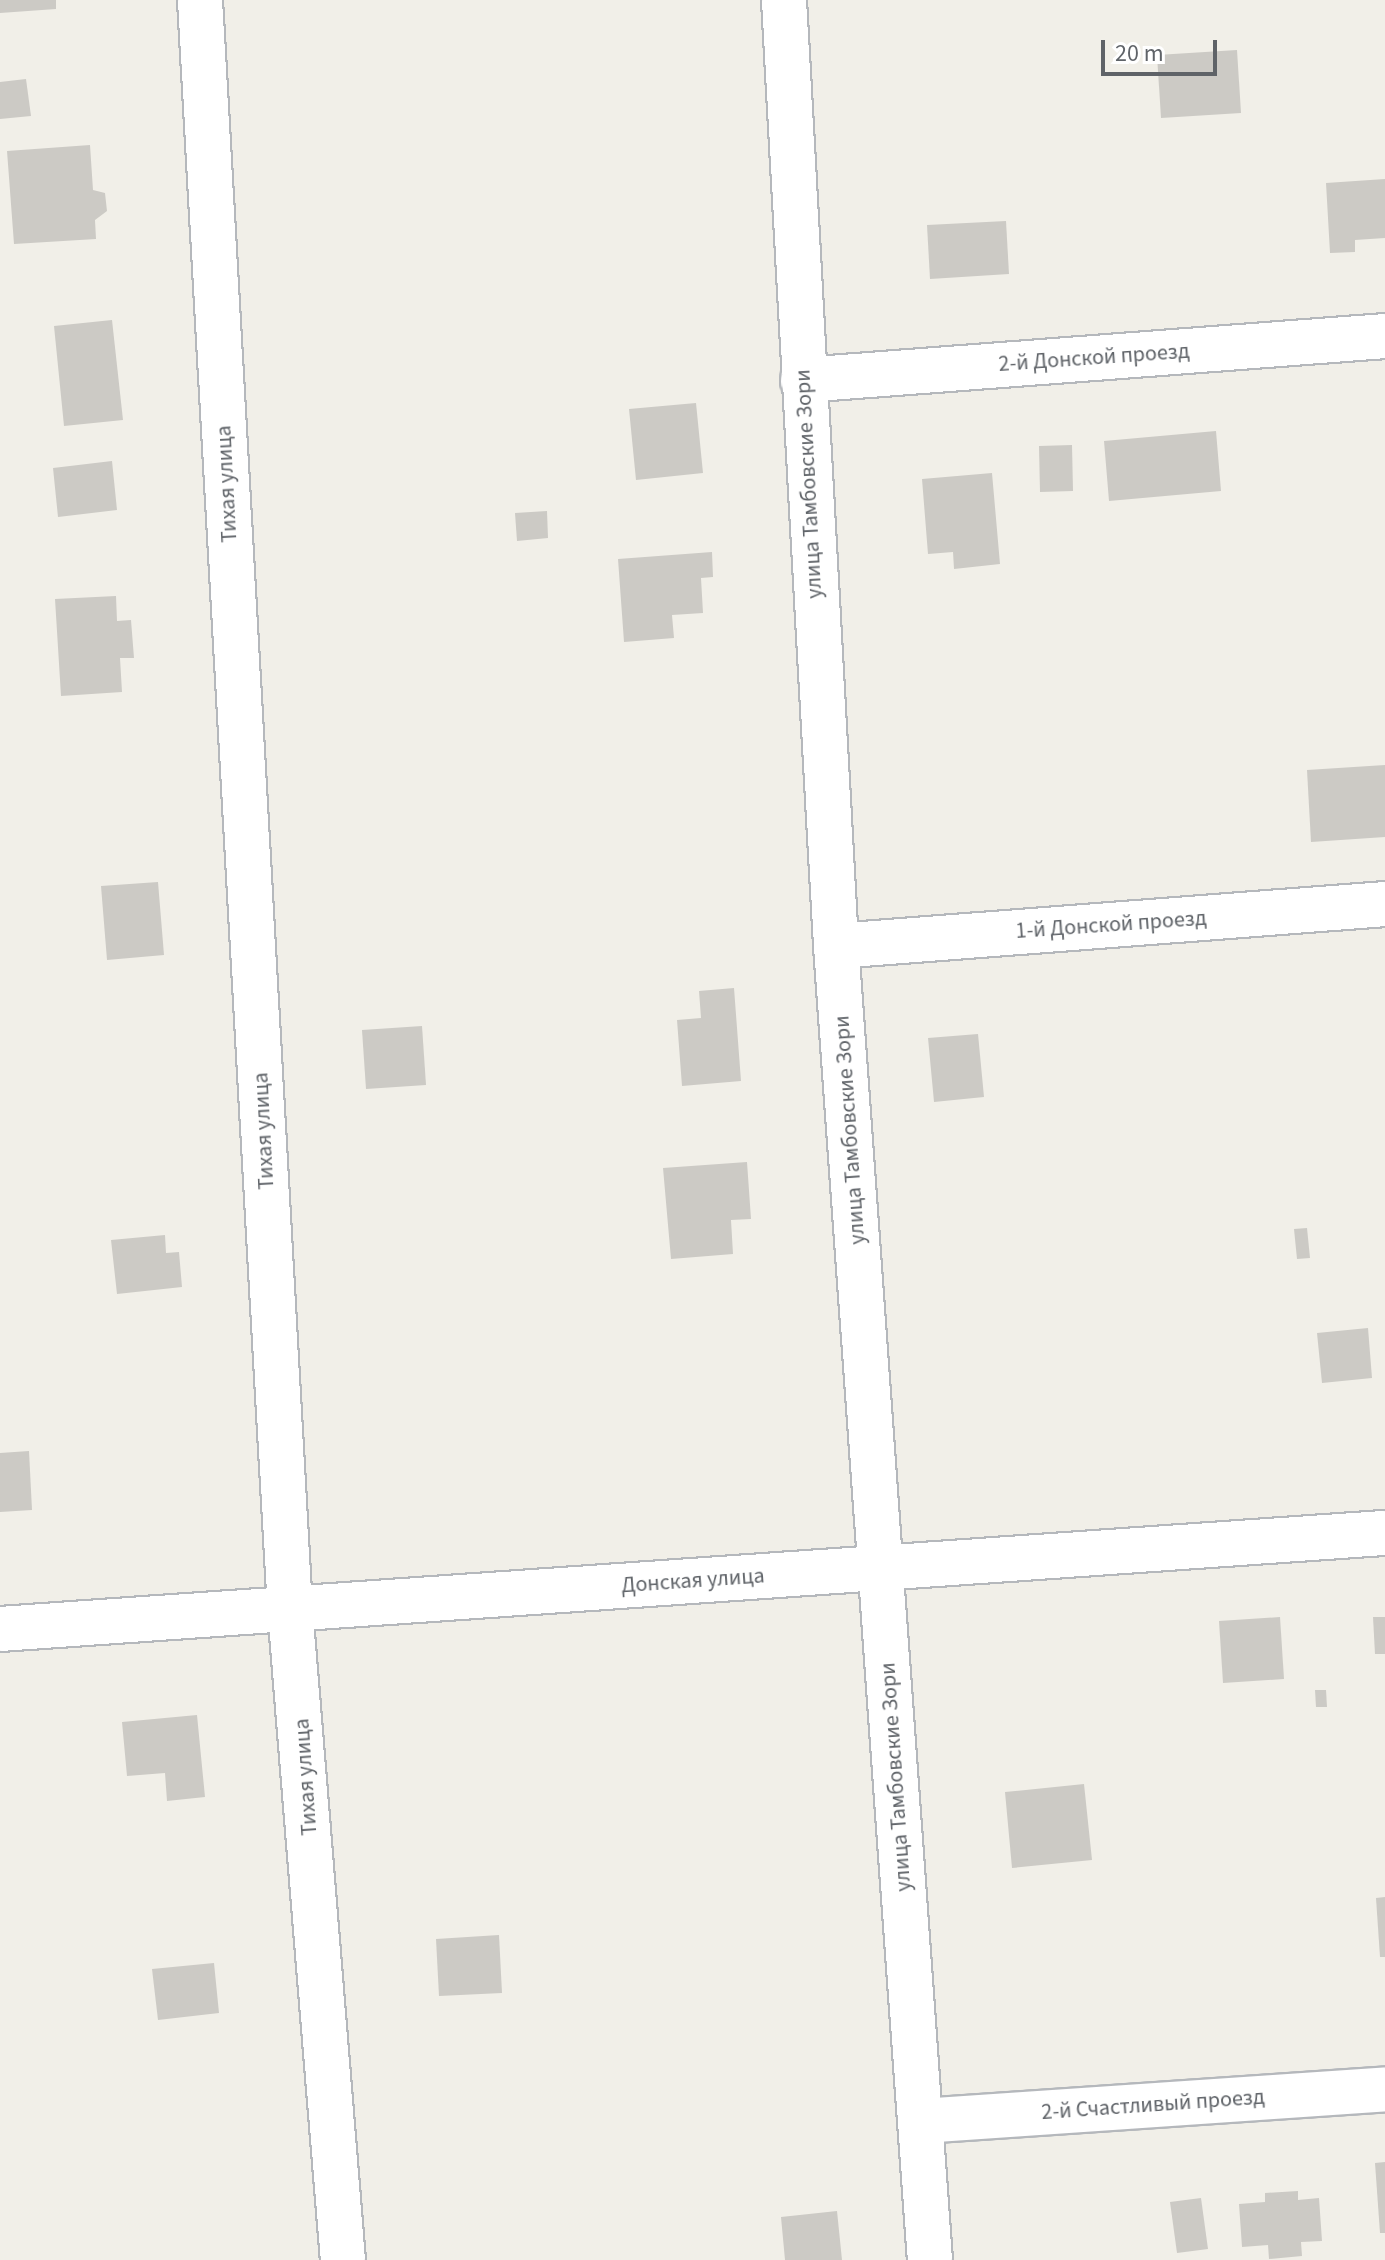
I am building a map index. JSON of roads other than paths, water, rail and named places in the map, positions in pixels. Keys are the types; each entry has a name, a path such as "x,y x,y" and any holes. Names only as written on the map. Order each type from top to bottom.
{"street":[{"name":"Тихая улица","path":"200,0 290,1609 343,2260"},
{"name":"улица Тамбовские Зори","path":"784,0 836,946 930,2260"},
{"name":"2-й Донской проезд","path":"803,380 1385,336"},
{"name":"1-й Донской проезд","path":"836,946 1385,904"},
{"name":"Донская улица","path":"0,1629 1385,1533"},
{"name":"2-й Счастливый проезд","path":"921,2121 1385,2089"}]}
